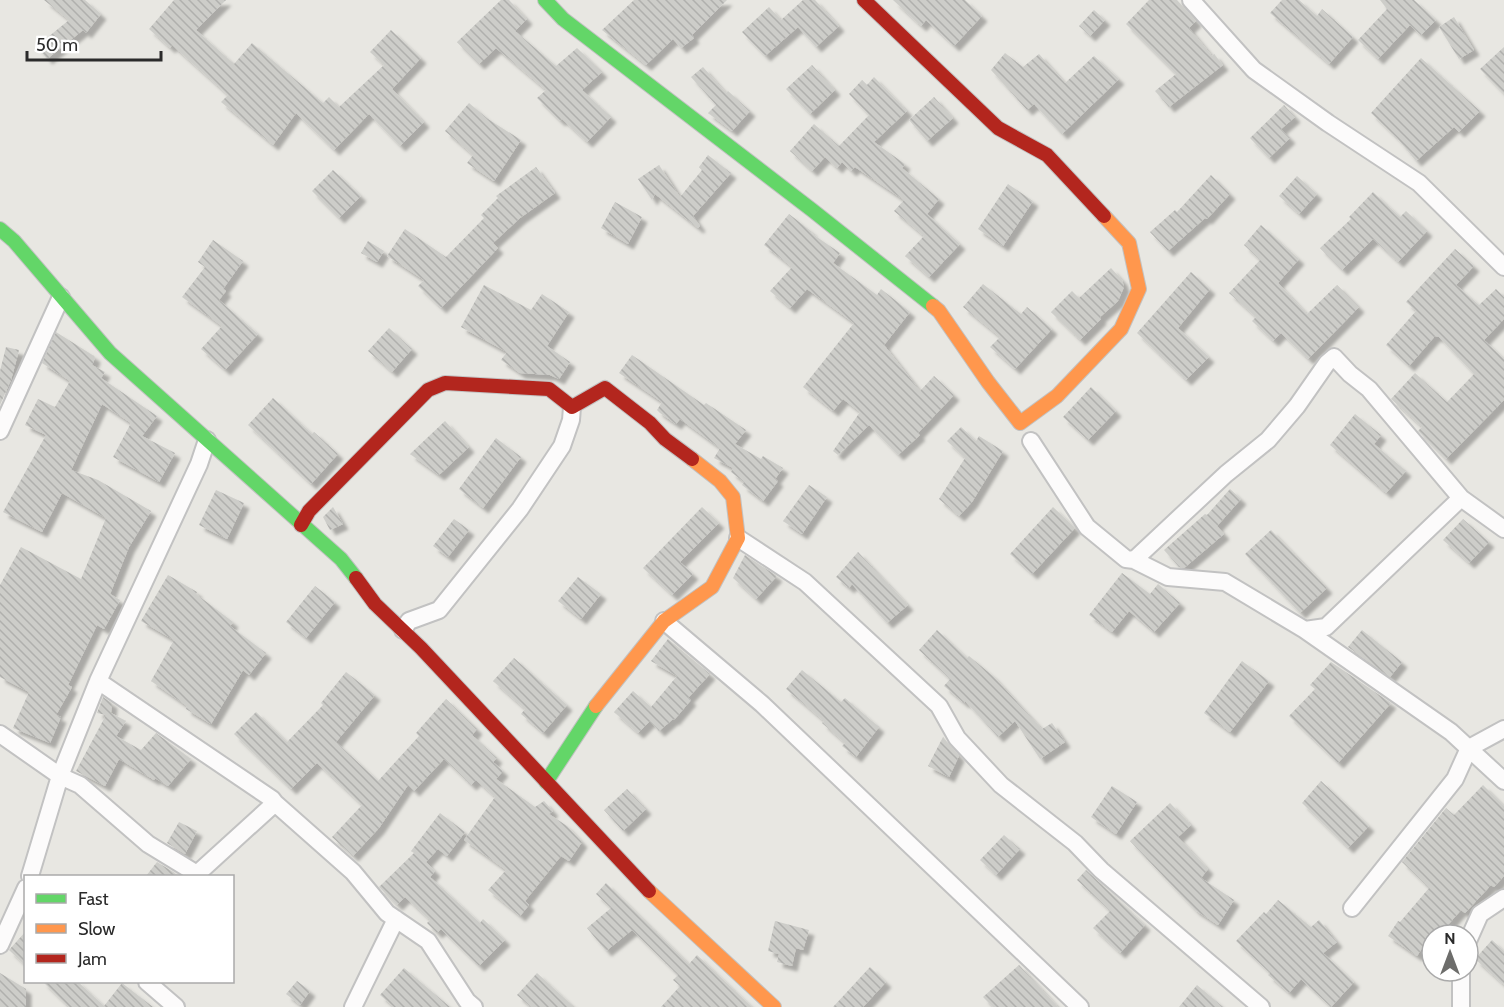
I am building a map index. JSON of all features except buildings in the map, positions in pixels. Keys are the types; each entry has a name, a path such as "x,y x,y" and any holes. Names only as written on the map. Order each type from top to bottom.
{"street":[{"path":"545,0 563,19 812,210 939,311 988,382 1020,423 1057,396 1121,329 1139,290 1129,243 1047,155 998,128 864,0"},
{"path":"1191,0 1254,70 1328,123 1419,183 1504,267"},
{"path":"0,229 14,241 110,353 341,559 375,604 403,630 636,879 774,1007"},
{"path":"0,431 61,297"},
{"path":"1134,560 1226,474 1268,440 1297,406 1327,363 1335,357 1350,374 1369,389 1461,498 1504,529"},
{"path":"301,525 309,512 428,390 445,383 549,389 572,407"},
{"path":"546,782 591,713 664,621 712,587 738,538 734,497 720,482 664,439 650,423 605,388 572,407"},
{"path":"403,630 409,621 440,610 520,508 562,446 571,420 572,407"},
{"path":"30,875 60,776 98,681 199,464 207,441"},
{"path":"1031,441 1086,527 1126,559 1134,560 1168,577 1225,582 1305,630 1451,732 1504,781"},
{"path":"1305,630 1326,627 1461,498"},
{"path":"738,538 805,582 939,706 957,738 1001,785 1075,843 1101,870 1261,1007"},
{"path":"664,621 762,704 1080,1007"},
{"path":"98,681 275,803 352,872 376,901 396,919 428,941 467,1001 474,1007"},
{"path":"1352,908 1455,779 1469,748 1504,729"},
{"path":"0,734 60,776 80,785 148,844 197,874 275,803"},
{"path":"0,945 24,892"},
{"path":"1476,923 1480,914 1504,897"},
{"path":"353,1007 396,919"},
{"path":"149,983 176,1007"},
{"path":"1461,983 1461,1007"}],"traffic: fast":[{"path":"545,0 563,19 933,306"},
{"path":"0,229 14,241 110,353 341,559 356,578"},
{"path":"546,782 596,706"}],"traffic: slow":[{"path":"933,306 939,311 988,382 1020,423 1057,396 1121,329 1139,289 1129,243 1104,216"},
{"path":"596,706 664,621 712,587 738,538 733,497 720,481 692,459"},
{"path":"649,891 774,1007"}],"traffic: jam":[{"path":"864,0 998,128 1047,155 1104,216"},
{"path":"301,525 309,511 428,390 445,383 549,389 572,407 605,388 692,459"},
{"path":"356,578 375,604 421,648 649,891"}]}
